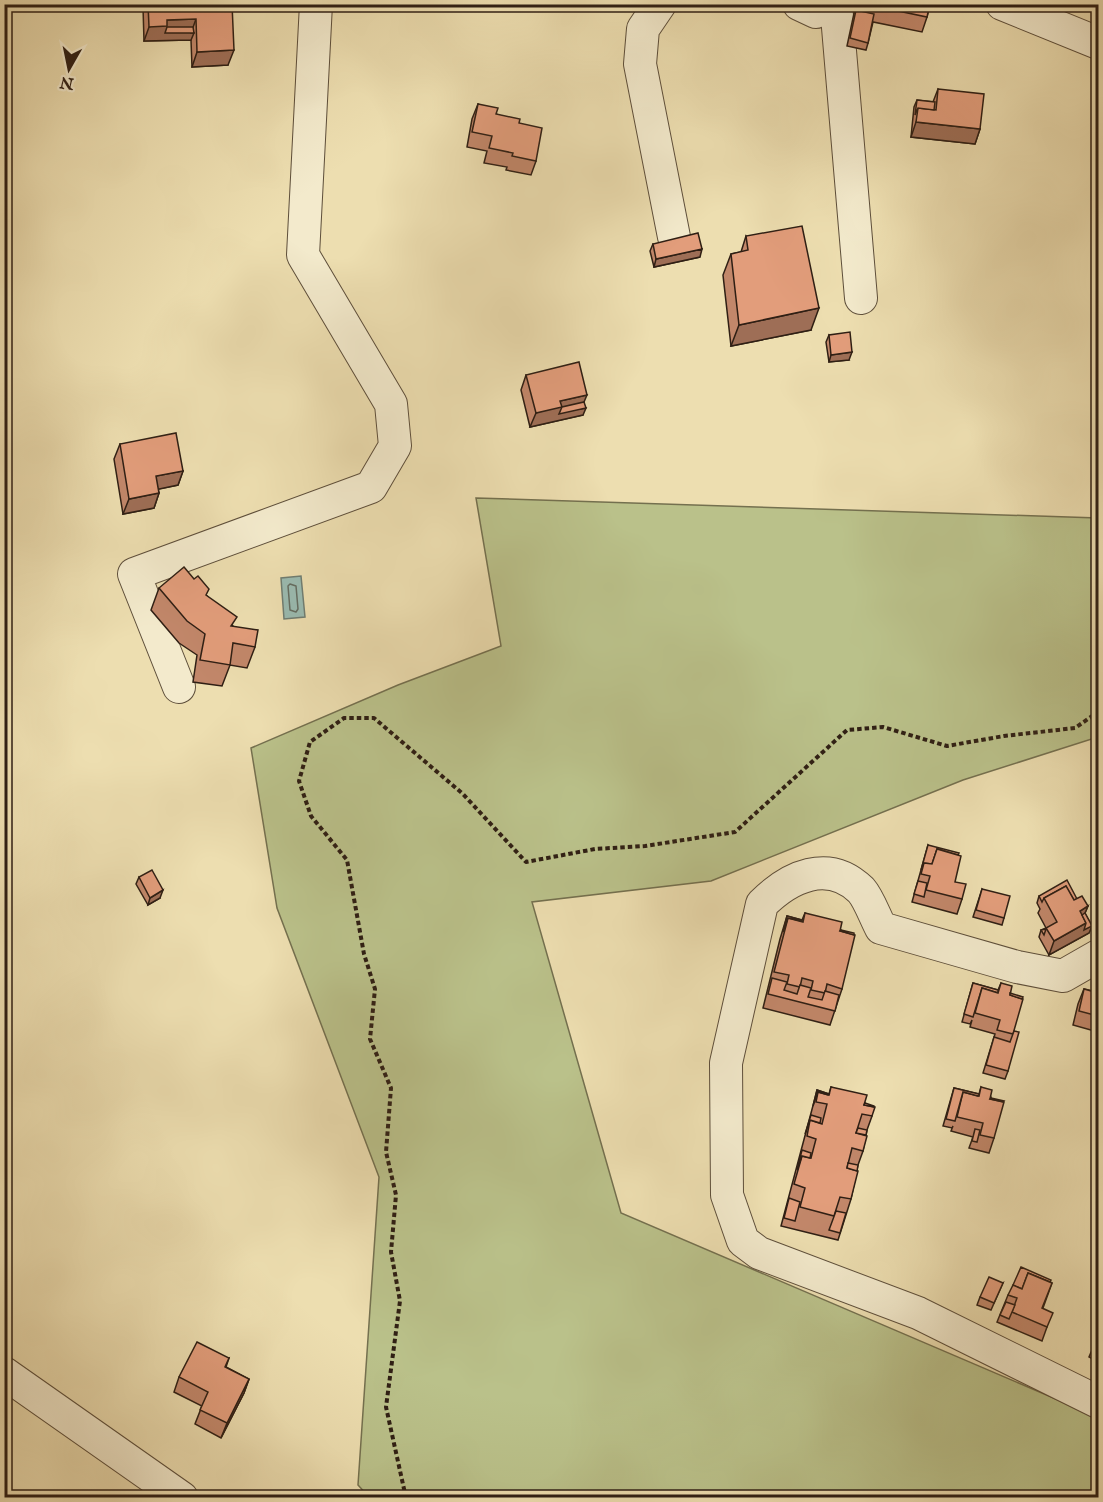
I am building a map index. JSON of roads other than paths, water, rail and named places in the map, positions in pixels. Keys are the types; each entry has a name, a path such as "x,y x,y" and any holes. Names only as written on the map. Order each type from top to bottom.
{"street":[{"path":"178,687 134,574 371,487 395,446 391,404 303,255 316,4"},
{"path":"660,4 643,29 640,64 674,237"},
{"path":"799,4 816,12 832,4"},
{"path":"836,4 861,298"},
{"path":"1002,4 1040,11 1098,43"},
{"path":"1098,956 1063,976 1017,967 881,928 861,891 836,875 814,873 779,887 762,904 726,1063 727,1195 743,1241 759,1253 918,1313 1098,1402"},
{"path":"4,1373 182,1497"}],"water":[{"path":"301,576 305,617 284,619 281,578"}]}
